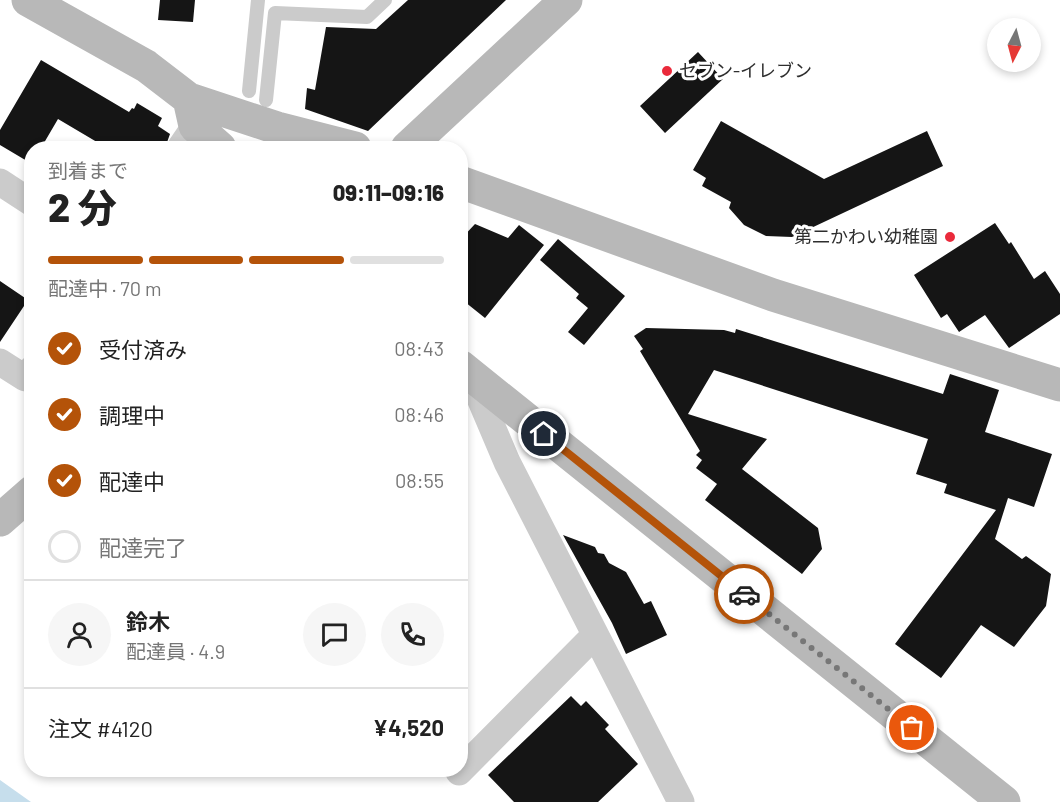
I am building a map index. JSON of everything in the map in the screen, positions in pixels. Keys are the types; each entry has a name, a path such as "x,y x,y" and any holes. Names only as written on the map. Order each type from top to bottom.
{"street":[{"path":"28,0 65,14 146,66 188,125 210,141"},
{"path":"415,141 566,0"},
{"path":"188,125 277,128 328,141"},
{"path":"0,182 24,198"},
{"path":"468,185 773,295 1060,385"},
{"path":"0,362 24,374"},
{"path":"468,373 1004,802"},
{"path":"468,378 507,462 681,802"},
{"path":"0,520 24,499"},
{"path":"468,763 596,635"}],"lane":[{"path":"249,90 258,0"},
{"path":"266,100 275,13 367,17 385,0"}],"water":[{"path":"0,780 31,802 0,802"}],"building":[{"path":"160,0 195,0 193,22 158,20"},
{"path":"408,0 506,0 368,131 305,109 307,88 315,90 326,27 376,29"},
{"path":"698,52 723,79 665,133 640,106"},
{"path":"41,60 129,112 137,103 162,118 158,126 170,134 168,141 95,141 58,119 45,141 24,141 24,159 0,145 0,130"},
{"path":"721,121 824,179 927,131 943,166 792,237 766,236 744,225 729,208 731,202 702,186 706,178 693,170"},
{"path":"995,223 1009,244 1011,242 1034,279 1045,271 1060,294 1060,314 1009,348 985,315 959,332 947,314 941,318 914,275"},
{"path":"475,224 508,238 519,225 544,245 485,318 468,304 468,231"},
{"path":"558,239 625,296 584,345 568,332 588,308 576,298 579,294 540,260"},
{"path":"0,281 24,297 24,306 0,342"},
{"path":"646,328 724,330 735,333 736,329 943,394 950,374 999,390 985,432 1052,454 1034,507 1008,498 995,539 1022,559 1026,556 1051,574 1046,606 1014,647 981,625 941,678 895,644 996,510 944,493 947,484 916,474 928,439 714,370 688,414 767,439 742,469 818,528 822,549 802,574 705,500 717,484 696,468 702,460 696,455 700,451 640,351 643,349 634,336"},
{"path":"563,535 595,547 598,553 604,554 609,563 626,572 644,604 651,601 667,635 626,654 612,623"},
{"path":"571,696 581,706 586,701 609,725 605,729 638,764 598,802 514,802 488,775"}],"way so far":[{"path":"744,594 912,728"}],"place":[{"name":"セブン-イレブン","path":"667,71"},
{"name":"第二かわい幼稚園","path":"950,237"}],"route":[{"path":"544,434 744,594"}]}
